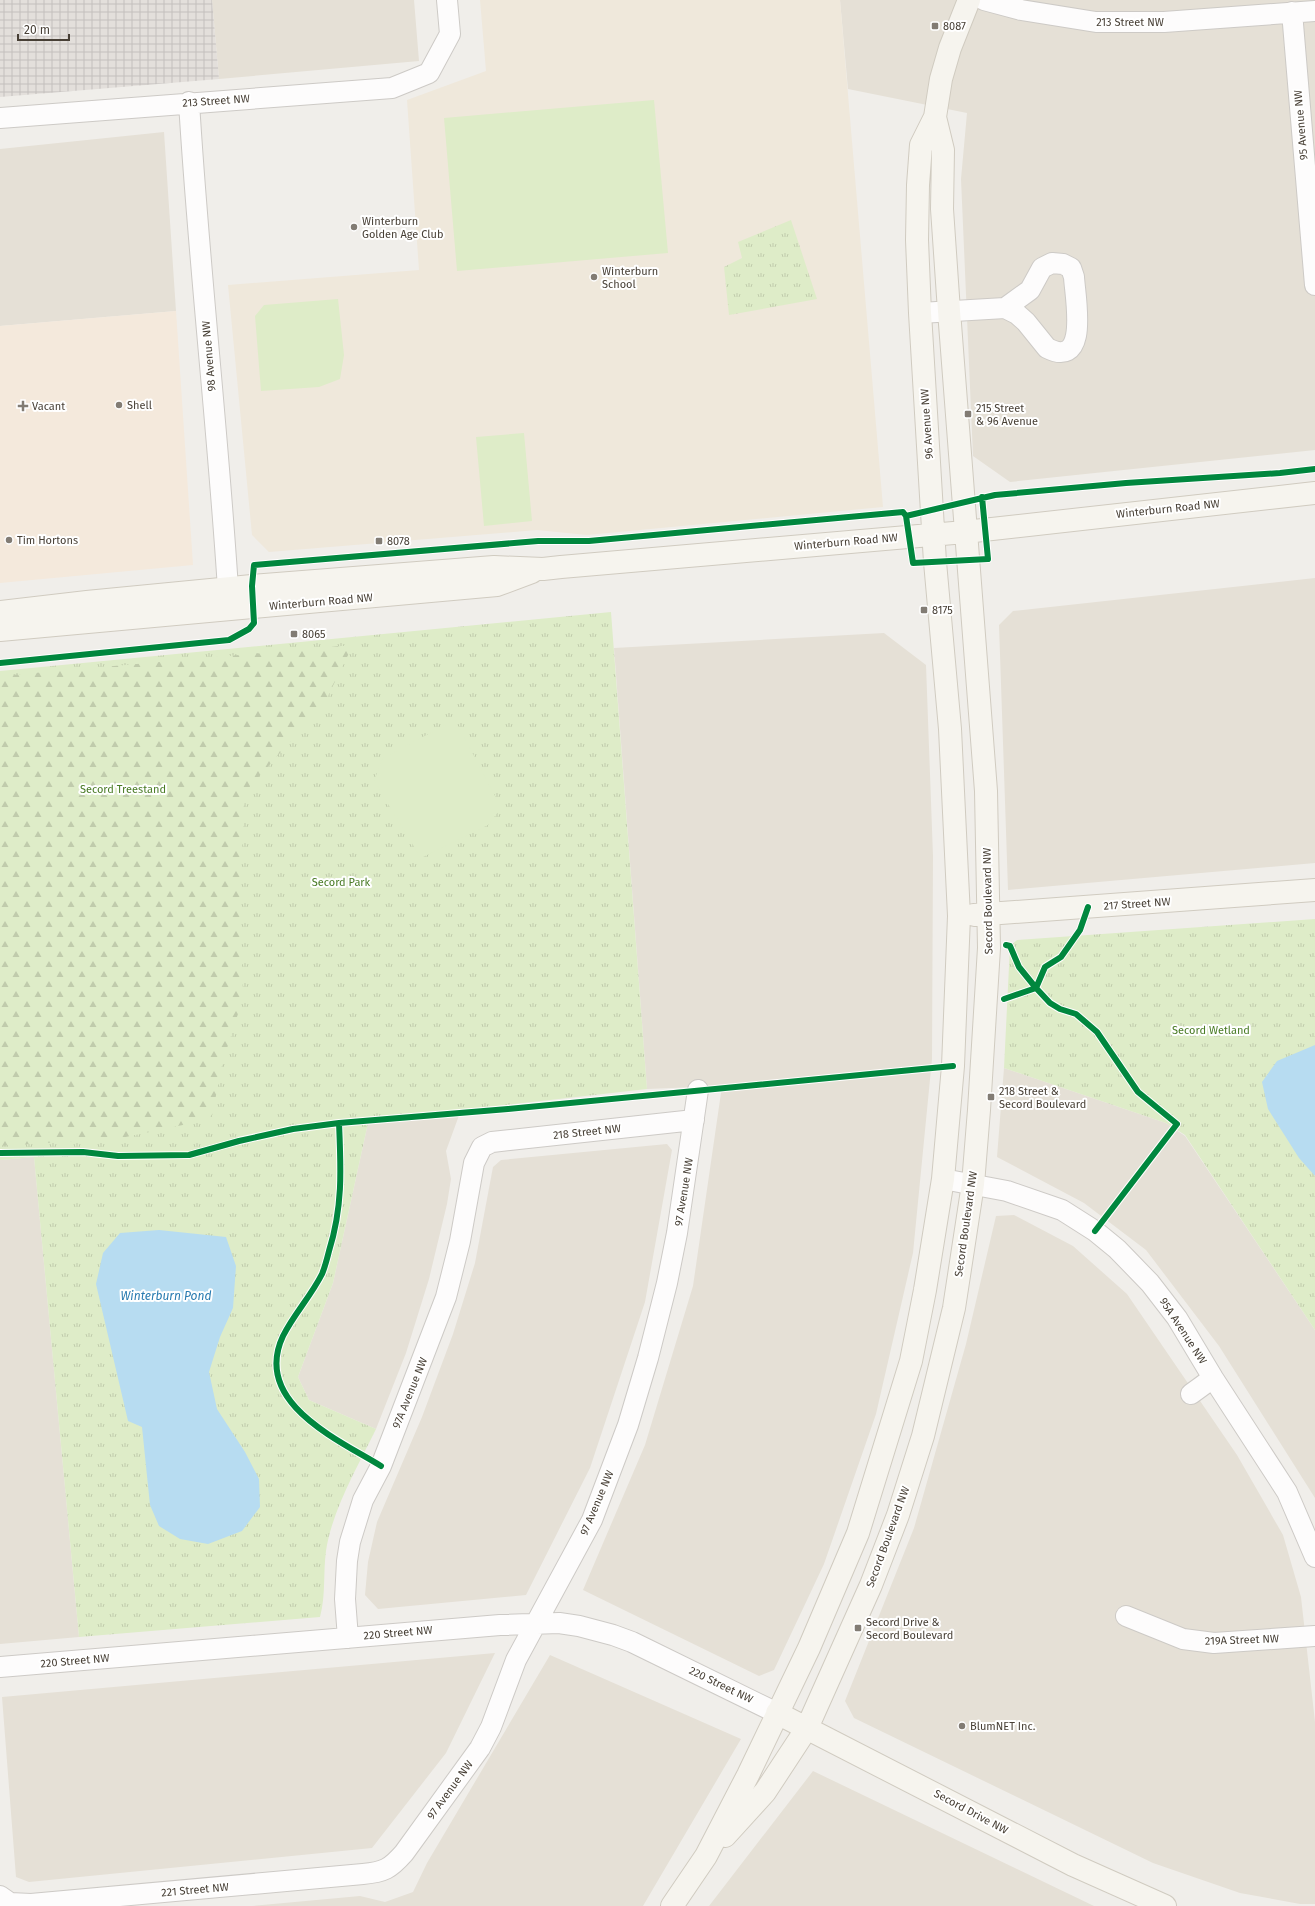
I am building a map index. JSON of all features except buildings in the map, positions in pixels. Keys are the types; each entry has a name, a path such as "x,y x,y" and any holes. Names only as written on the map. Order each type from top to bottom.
{"street":[{"name":"213 Street NW","path":"0,118 189,102 392,88 429,73 450,34 447,0"},
{"name":"96 Avenue NW","path":"934,534 916,240 920,145 935,117 941,79 950,48 969,0"},
{"name":"213 Street NW","path":"984,0 1021,10 1096,22 1164,22 1284,9 1315,11"},
{"name":"95 Avenue NW","path":"1284,9 1315,285"},
{"name":"98 Avenue NW","path":"189,102 195,202 228,600"},
{"name":"96 Avenue NW","path":"935,117 943,150 942,209 965,532"},
{"path":"920,313 1005,308 1017,314 1047,348 1054,352 1064,352 1071,349 1076,340 1078,330 1074,276 1071,268 1063,264 1052,263 1042,268 1030,290 1005,308"},
{"name":"Winterburn Road NW","path":"0,630 494,567 543,569 965,532 1315,493"},
{"name":"Secord Boulevard NW","path":"706,1856 765,1792 807,1728 871,1585 898,1515 923,1436 954,1308 973,1184 983,1062 989,948 986,791 965,532"},
{"name":"Secord Boulevard NW","path":"672,1906 706,1856 748,1775 809,1648 858,1533 890,1434 914,1347 925,1290 944,1178 953,1066 959,916 950,728 934,534"},
{"name":"Winterburn Road NW","path":"0,612 87,602 228,600"},
{"name":"217 Street NW","path":"959,916 1315,890"},
{"name":"97 Avenue NW","path":"386,1870 392,1866 404,1853 480,1748 491,1727 516,1660 592,1520 628,1425 648,1358 676,1240 698,1090"},
{"name":"218 Street NW","path":"482,1147 492,1142 694,1120"},
{"name":"97A Avenue NW","path":"348,1638 344,1599 350,1542 363,1500 381,1466 446,1297 460,1241 474,1163 482,1147"},
{"name":"95A Avenue NW","path":"944,1178 1007,1191 1062,1210 1117,1249 1150,1283 1177,1318 1213,1378 1287,1492 1315,1557"},
{"path":"1191,1394 1213,1378"},
{"name":"219A Street NW","path":"1126,1616 1182,1639 1214,1643 1315,1636"},
{"name":"220 Street NW","path":"0,1667 536,1623 579,1626 632,1642 778,1713"},
{"name":"Secord Drive NW","path":"778,1713 1073,1865 1165,1906"},
{"name":"221 Street NW","path":"2,1898 18,1904 39,1904 363,1874 386,1870"}],"shaded area":[{"path":"0,0 212,0 219,79 0,97"},
{"path":"212,0 414,0 419,61 219,79"},
{"name":"Winterburn School","path":"480,0 840,0 883,507 587,535 537,530 269,552 252,535 228,285 419,270 407,100 486,71"},
{"path":"840,0 1315,0 1315,450 1010,482 973,456 961,179 967,113 848,89"},
{"path":"164,132 176,311 0,326 0,149"},
{"path":"176,311 193,565 0,583 0,326"},
{"path":"1315,578 1315,863 1008,890 999,625 1013,611"},
{"path":"884,633 926,665 933,856 932,1059 913,1253 876,1414 824,1564 774,1670 759,1676 583,1590 645,1445 693,1286 722,1086 647,1089 614,648"},
{"path":"1004,1068 1166,1123 1185,1136 1315,1330 1315,1498 1219,1346 1146,1250 1084,1203 997,1157"},
{"path":"461,1110 446,1151 451,1179 447,1204 429,1279 406,1353 376,1429 309,1400 298,1377 333,1283 368,1123"},
{"path":"667,1144 672,1150 645,1302 590,1468 526,1595 378,1609 365,1595 368,1562 377,1522 422,1417 453,1334 475,1263 493,1167 501,1160"},
{"path":"34,1157 79,1637 0,1644 0,1160"},
{"path":"1014,1215 1073,1246 1127,1294 1237,1455 1283,1535 1301,1597 1315,1722 1315,1904 1300,1904 1240,1893 1153,1863 854,1718 845,1701 914,1528 966,1344 996,1216"},
{"path":"495,1653 446,1753 372,1848 29,1882 16,1877 2,1697"},
{"path":"550,1655 741,1739 643,1906 252,1906 360,1896 385,1902 413,1892 427,1863"},
{"path":"813,1771 1094,1906 709,1906"}],"green space":[{"path":"654,100 668,253 457,271 444,118"},
{"path":"791,220 817,299 729,315 724,267 742,258 738,242"},
{"path":"338,299 344,355 340,379 319,387 261,391 255,316 264,305"},
{"path":"524,433 532,521 484,526 476,437"},
{"name":"Secord Park","path":"611,612 647,1089 461,1110 368,1123 333,1283 298,1377 309,1400 376,1429 346,1488 329,1536 325,1559 323,1600 320,1617 79,1637 34,1157 0,1160 0,671"},
{"name":"Secord Treestand","path":"353,645 324,704 245,792 240,891 243,998 224,1058 211,1119 121,1138 0,1146 0,676"},
{"path":"455,720 495,796 498,812 488,825 421,858 374,781 383,758"},
{"name":"Secord Wetland","path":"1315,919 1315,1330 1185,1135 1166,1123 1004,1068 1010,946 1017,940"}],"water":[{"path":"1315,1045 1315,1176 1299,1158 1268,1109 1262,1082 1277,1061"},
{"name":"Winterburn Pond","path":"159,1230 226,1237 236,1266 233,1308 220,1337 209,1372 217,1409 245,1452 259,1479 260,1507 242,1531 208,1544 180,1539 159,1526 150,1505 142,1427 128,1421 96,1284 103,1253 120,1233"}],"cycle path":[{"path":"0,663 229,640 249,629 254,623 252,586 254,565 538,541 589,541 903,512 906,516 995,495 1126,483 1280,473 1315,469"},
{"path":"906,516 913,563 988,559 982,497"},
{"path":"1004,999 1036,988 1045,967 1061,957 1080,930 1088,907"},
{"path":"1006,945 1010,946 1019,967 1050,1003 1060,1009 1076,1014 1097,1032 1138,1092 1177,1124 1095,1231"},
{"path":"381,1466 343,1444 304,1416 289,1399 279,1380 277,1359 283,1336 322,1274 334,1234 340,1187 339,1123 508,1109 953,1066"},
{"path":"0,1153 83,1152 118,1156 189,1155 239,1141 293,1129 339,1123"}],"place":[{"name":"8087","path":"935,26"},
{"name":"Winterburn Golden Age Club","path":"354,227"},
{"name":"Winterburn School","path":"594,277"},
{"name":"Shell","path":"119,405"},
{"name":"Vacant","path":"23,406"},
{"name":"215 Street & 96 Avenue","path":"968,414"},
{"name":"Tim Hortons","path":"9,540"},
{"name":"8078","path":"379,541"},
{"name":"8175","path":"924,610"},
{"name":"8065","path":"294,634"},
{"name":"218 Street & Secord Boulevard","path":"991,1097"},
{"name":"Secord Drive & Secord Boulevard","path":"858,1628"},
{"name":"BlumNET Inc.","path":"962,1726"}]}
